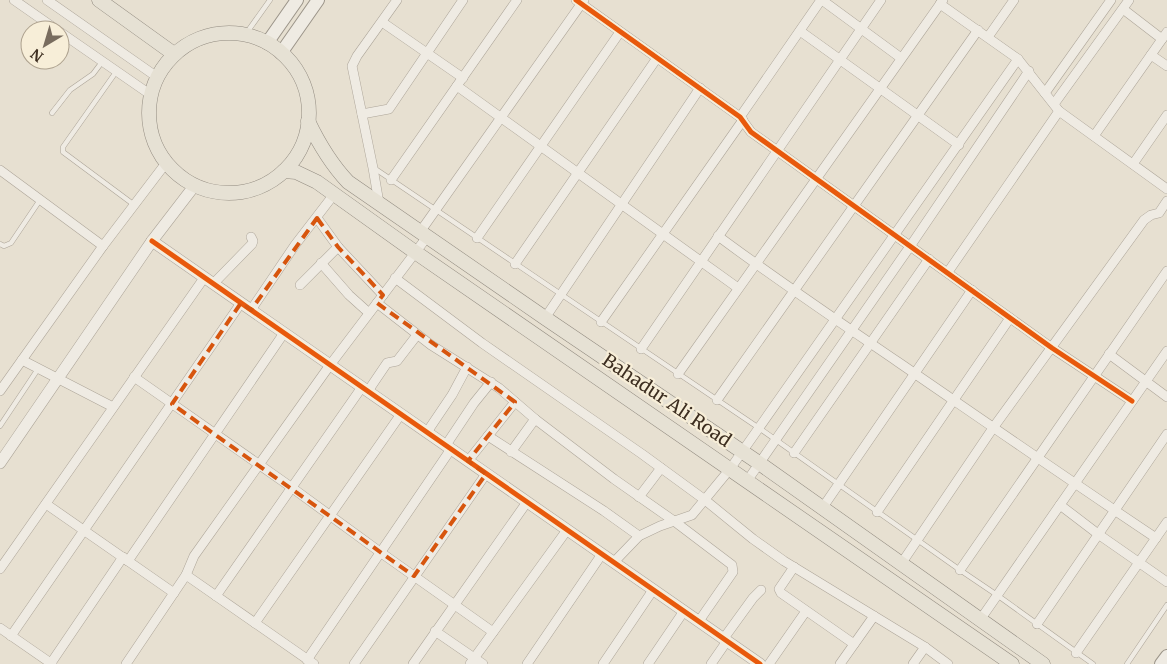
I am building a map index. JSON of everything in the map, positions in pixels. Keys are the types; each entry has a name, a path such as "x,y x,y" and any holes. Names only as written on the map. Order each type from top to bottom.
{"main road":[{"path":"99,0 174,54"},
{"path":"267,43 297,0"},
{"path":"281,52 318,0"},
{"path":"224,33 245,35 267,43 289,60 301,78 308,100 308,121 303,143 292,162 284,171 267,183 252,189 237,192 215,192 195,185 184,179 166,163 151,130 149,119 151,95 157,77 174,54 192,41 202,37 224,33"},
{"name":"Bahadur Ali Road","path":"308,121 321,148 336,170 348,182 544,318 743,451 1043,664"},
{"name":"Bahadur Ali Road","path":"284,171 296,172 307,176 335,193 414,252 1012,664"},
{"path":"1162,664 1167,656"}],"street":[{"path":"14,0 43,20"},
{"path":"47,0 157,77"},
{"path":"379,204 352,66 397,0"},
{"path":"362,114 389,109 463,0"},
{"path":"391,180 518,0"},
{"path":"641,349 881,0"},
{"path":"988,37 1014,0"},
{"path":"1046,93 1111,0"},
{"path":"948,272 1129,0"},
{"path":"126,664 186,575 194,556 330,365 414,252 436,210 580,1 741,119 752,132 1052,348 1132,401"},
{"path":"601,322 663,234 820,1 901,58"},
{"path":"678,374 941,2 1018,59 1056,108 1167,189"},
{"path":"1094,136 1164,35 1123,9"},
{"path":"382,22 427,53 501,118 738,288"},
{"path":"717,400 978,30"},
{"path":"800,31 959,145"},
{"path":"477,238 620,32"},
{"path":"70,39 151,95"},
{"path":"1151,55 1167,66"},
{"path":"515,264 657,58"},
{"path":"614,562 639,536 692,515 730,470 1018,59"},
{"path":"747,481 911,246 1029,71"},
{"path":"544,318 700,88"},
{"path":"1133,164 1167,115"},
{"path":"0,391 133,204 166,163"},
{"path":"0,170 103,246"},
{"path":"0,463 152,242 195,185"},
{"path":"11,636 172,404 335,193"},
{"path":"901,564 993,428 1144,220 1163,215 1167,201"},
{"path":"317,218 338,247 383,295"},
{"path":"718,236 852,331 1074,484 1156,538"},
{"path":"0,569 134,378 209,281 252,244 253,239 251,237"},
{"path":"152,242 760,664"},
{"path":"300,285 338,247"},
{"path":"794,453 929,259"},
{"path":"321,263 349,295 369,313"},
{"path":"960,570 1167,271"},
{"path":"395,278 513,365 705,500 753,539 794,567 925,647 948,664"},
{"path":"822,507 972,290"},
{"path":"376,303 416,335 491,382 535,419 732,565 734,568 733,572 699,621"},
{"path":"877,512 1010,318"},
{"path":"0,629 39,660 52,664 284,333"},
{"path":"216,596 291,487 365,389 387,364 397,361 416,335"},
{"path":"980,620 1167,351"},
{"path":"1109,354 1167,396"},
{"path":"22,360 113,407"},
{"path":"427,432 452,395 467,367"},
{"path":"134,378 331,515 494,632"},
{"path":"186,575 310,662 448,447 474,403 491,382"},
{"path":"468,461 515,402"},
{"path":"255,623 401,414"},
{"path":"511,452 535,419"},
{"path":"1036,624 1167,434"},
{"path":"488,436 604,511 639,536"},
{"path":"639,497 661,468"},
{"path":"354,664 486,474"},
{"path":"414,664 435,631 527,502"},
{"path":"46,504 174,593"},
{"path":"1060,505 1167,582"},
{"path":"1076,652 1167,522"},
{"path":"472,661 567,530"},
{"path":"527,664 602,554"},
{"path":"794,567 779,590 780,592 854,644"},
{"path":"603,664 654,590"},
{"path":"711,664 753,598 762,590"},
{"path":"648,664 684,611"},
{"path":"769,664 806,611"},
{"path":"840,664 874,616"},
{"path":"435,631 472,661 483,664"},
{"path":"912,664 925,647"}],"lane":[{"path":"245,35 270,0"},
{"path":"52,113 70,90 93,74 102,62"},
{"path":"116,72 63,147 63,152 133,204"},
{"path":"373,168 759,428 1092,664"},
{"path":"0,244 4,246 11,243 40,199"},
{"path":"0,426 38,369"},
{"path":"1127,664 1167,605"}],"highlighted area":[{"path":"317,218 338,247 383,295 377,303 515,402 468,461 486,474 414,576 172,404 241,303 251,310"}],"cycle path":[{"path":"576,0 740,117 751,132 1052,348 1132,401"},
{"path":"152,241 760,664"}]}
